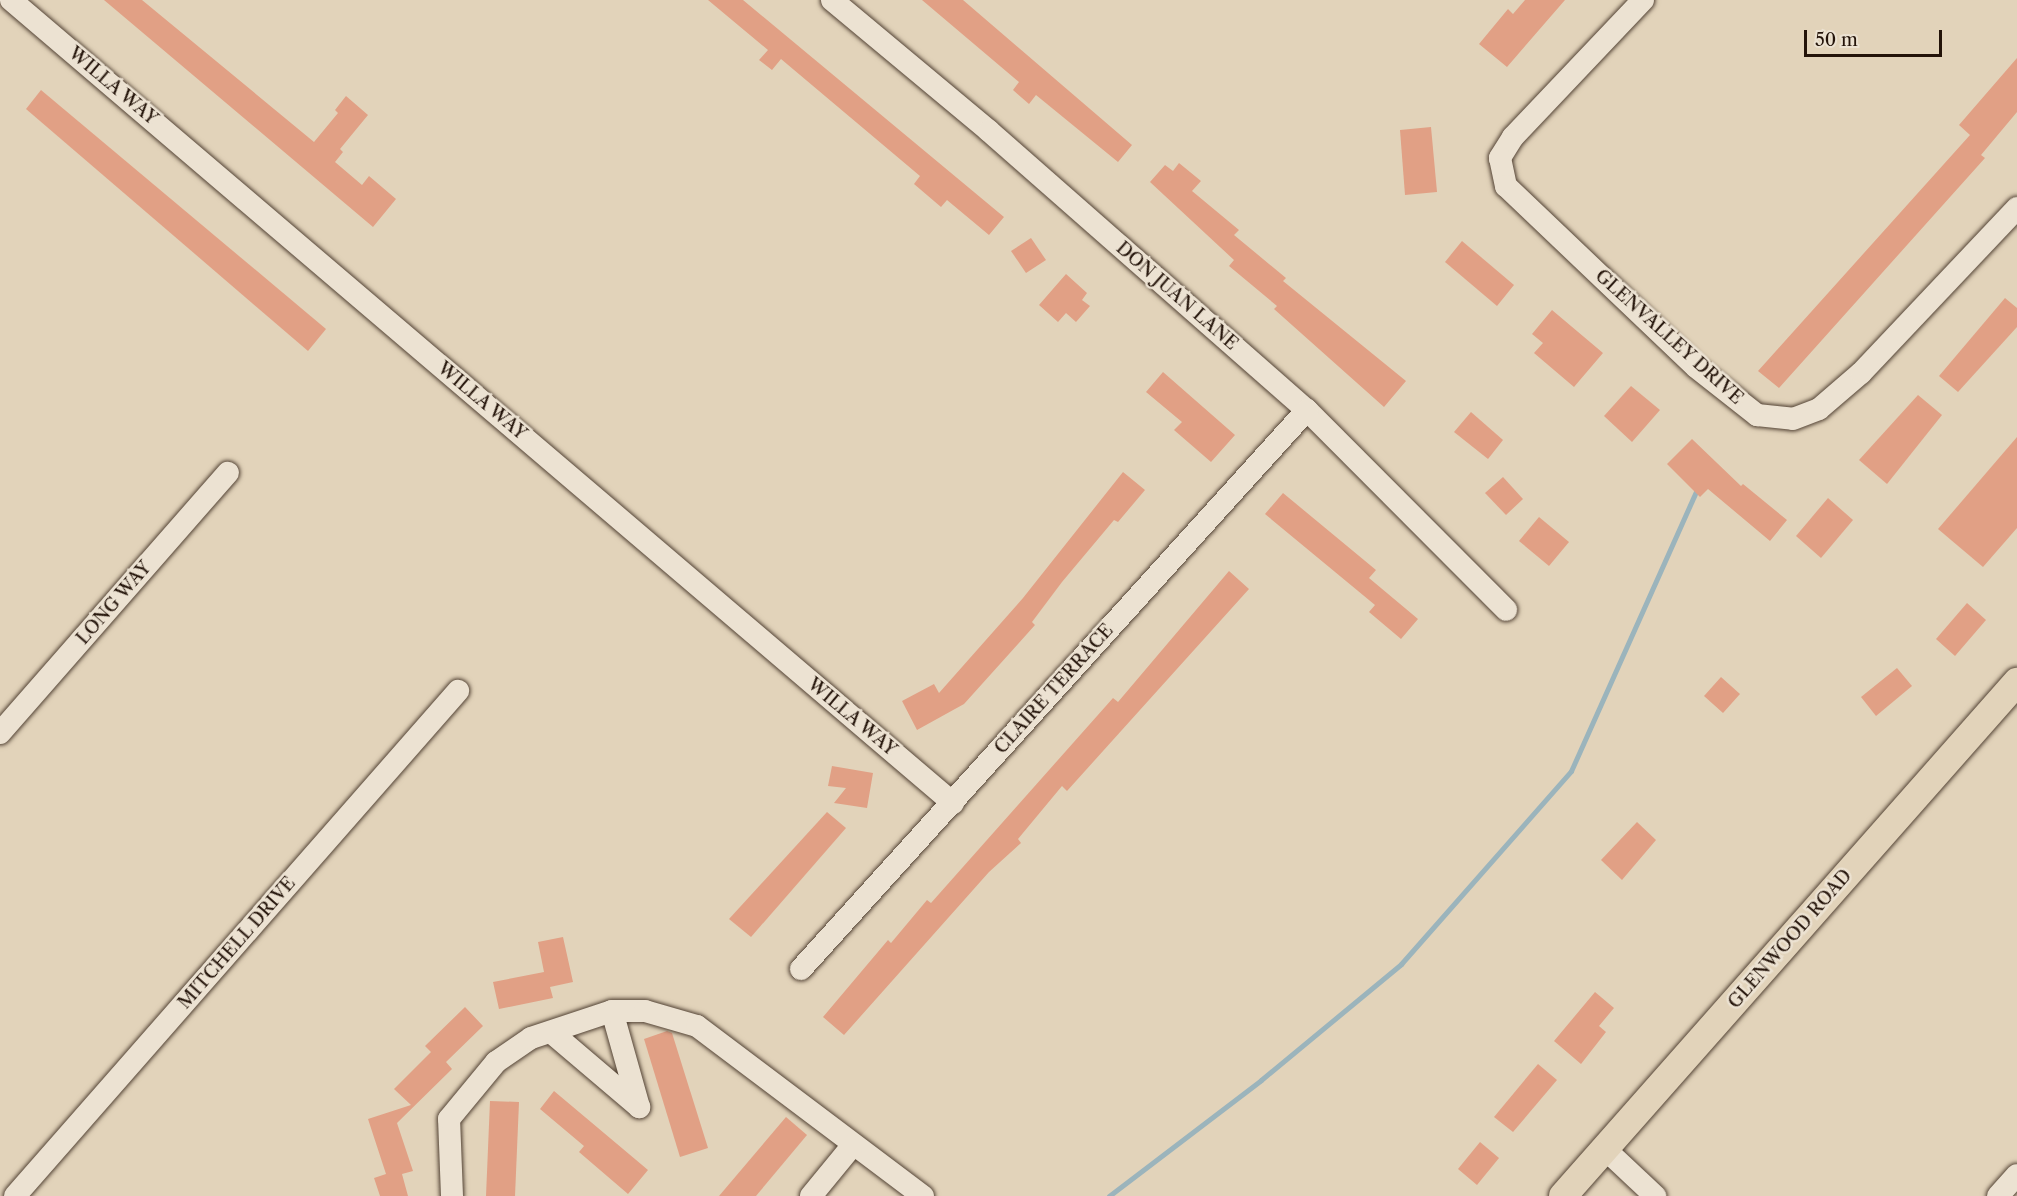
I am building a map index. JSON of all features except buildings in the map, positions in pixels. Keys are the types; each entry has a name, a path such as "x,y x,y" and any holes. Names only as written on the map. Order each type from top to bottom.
{"main road":[{"name":"GLENWOOD ROAD","path":"1563,1196 2017,682"}],"street":[{"name":"WILLA WAY","path":"11,0 953,803"},
{"name":"DON JUAN LANE","path":"832,0 989,131 1307,410 1506,610"},
{"name":"GLENVALLEY DRIVE","path":"1643,0 1513,137 1500,158 1506,186 1696,367 1757,415 1793,419 1819,409 1861,373 2017,208"},
{"name":"CLAIRE TERRACE","path":"801,969 1307,410"},
{"name":"LONG WAY","path":"0,733 228,472"},
{"name":"MITCHELL DRIVE","path":"15,1196 458,691"},
{"path":"551,1032 639,1107 612,1011"},
{"path":"452,1196 449,1119 496,1062 531,1038 612,1011 645,1011 697,1026 852,1146 867,1150 923,1196"},
{"path":"811,1196 852,1146"},
{"path":"1605,1149 1655,1196"},
{"path":"1998,1196 2017,1175"}],"waterway":[{"path":"1109,1196 1261,1080 1401,964 1571,771 1698,487"}]}
